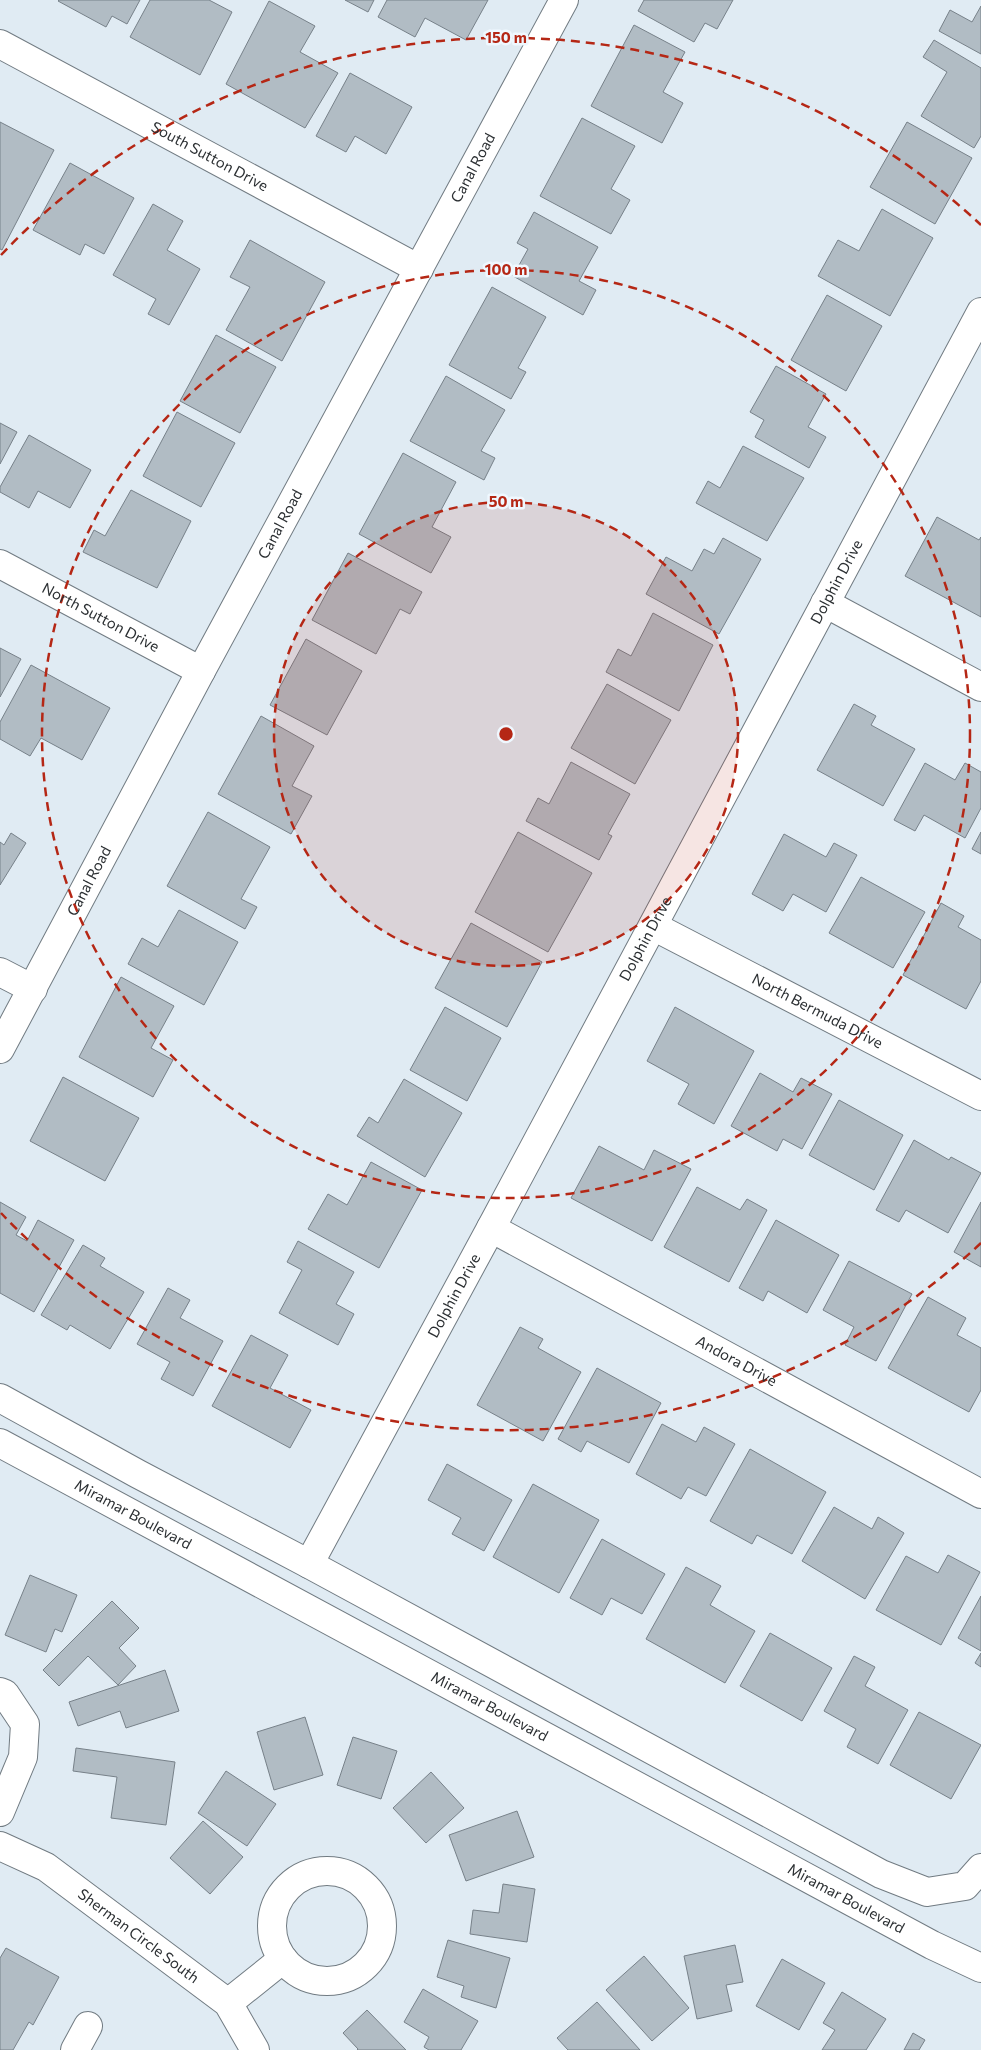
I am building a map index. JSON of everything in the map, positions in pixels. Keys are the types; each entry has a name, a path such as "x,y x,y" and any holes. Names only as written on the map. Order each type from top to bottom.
{"street":[{"name":"Canal Road","path":"0,1049 201,671 564,0"},
{"name":"South Sutton Drive","path":"0,44 419,268"},
{"name":"Dolphin Drive","path":"309,1564 981,312"},
{"name":"North Sutton Drive","path":"0,564 201,671"},
{"path":"825,603 981,687"},
{"name":"North Bermuda Drive","path":"652,926 981,1096"},
{"path":"0,972 32,989"},
{"name":"Andora Drive","path":"491,1228 981,1494"},
{"path":"0,1398 881,1874 927,1892 973,1877"},
{"name":"Miramar Boulevard","path":"0,1443 932,1945 981,1968"},
{"path":"0,1692 5,1694 25,1724 23,1757 0,1812"},
{"name":"Sherman Circle South","path":"0,1846 46,1867 228,2003 254,2050"},
{"path":"326,1871 345,1874 362,1883 374,1896 381,1913 383,1930 379,1947 370,1962 356,1974 340,1981 322,1982 305,1977 290,1967 283,1959 272,1936 272,1917 279,1899 291,1884 307,1874 326,1871"},
{"path":"228,2003 283,1959"},
{"path":"75,2050 88,2026"}],"building":[{"path":"59,0 140,0 127,24 112,16 106,27"},
{"path":"150,0 209,0 232,12 200,75 130,37"},
{"path":"345,0 374,0 368,12"},
{"path":"387,0 488,0 466,40 425,18 415,37 378,17"},
{"path":"644,0 733,0 717,29 705,23 694,42 638,11"},
{"path":"269,1 315,26 300,52 338,73 305,128 226,84"},
{"path":"981,6 981,54 939,31 950,10 972,22"},
{"path":"634,25 685,52 663,92 683,103 662,143 591,106"},
{"path":"934,40 981,68 981,136 974,148 921,116 947,72 923,57"},
{"path":"350,73 412,107 386,154 355,136 346,152 316,136"},
{"path":"582,118 635,146 611,189 630,200 611,234 540,196"},
{"path":"0,122 54,150 2,250 0,249"},
{"path":"907,122 972,158 935,224 870,187"},
{"path":"70,163 134,198 104,254 85,244 80,255 33,230"},
{"path":"153,204 183,221 167,250 200,269 169,325 148,314 156,299 113,275"},
{"path":"882,209 933,238 890,316 818,276 838,240 859,251"},
{"path":"534,212 598,247 579,281 596,290 583,315 513,276 528,249 517,243"},
{"path":"250,240 325,282 282,361 226,330 250,287 230,277"},
{"path":"492,287 546,317 518,368 526,372 511,399 449,365"},
{"path":"827,295 882,326 846,391 791,360"},
{"path":"216,335 276,367 240,433 180,401"},
{"path":"776,366 826,394 808,427 826,437 809,468 755,437 764,420 750,412"},
{"path":"446,376 505,410 481,451 495,458 484,480 410,441"},
{"path":"177,412 235,443 201,507 143,476"},
{"path":"0,423 17,432 0,464"},
{"path":"29,435 91,470 70,508 38,491 29,508 0,492 0,487"},
{"path":"743,446 804,478 767,541 696,503 708,481 720,488"},
{"path":"403,453 456,482 432,527 451,537 431,573 359,534"},
{"path":"131,490 191,521 157,588 83,552 94,530 105,536"},
{"path":"937,517 979,540 981,537 981,617 905,576"},
{"path":"723,538 761,559 719,634 646,594 666,557 692,571 704,549 714,554"},
{"path":"348,553 422,592 410,614 400,609 376,654 312,620"},
{"path":"653,613 713,645 679,711 606,672 618,649 631,656"},
{"path":"306,639 362,671 327,735 270,705"},
{"path":"0,648 21,659 0,697"},
{"path":"31,665 110,708 82,760 41,738 30,756 0,739 0,722"},
{"path":"607,684 671,720 635,784 571,748"},
{"path":"854,704 876,716 871,725 915,749 883,806 817,770"},
{"path":"261,716 314,746 292,786 312,796 291,834 218,794"},
{"path":"571,762 630,794 608,834 612,836 599,860 526,821 538,798 549,804"},
{"path":"925,763 955,780 965,763 981,772 981,808 965,838 924,815 915,831 894,820"},
{"path":"208,812 270,847 241,899 257,907 245,929 167,886"},
{"path":"518,832 592,873 548,952 475,912"},
{"path":"981,832 981,854 972,849"},
{"path":"11,833 26,843 0,885 0,842 4,845"},
{"path":"784,834 826,857 834,843 857,855 826,912 793,894 783,911 752,894"},
{"path":"861,877 925,912 893,968 829,933"},
{"path":"941,903 964,916 958,927 981,940 981,981 966,1009 903,975"},
{"path":"179,910 238,942 204,1005 128,964 142,938 158,947"},
{"path":"471,923 542,962 507,1027 435,988"},
{"path":"121,977 174,1006 151,1048 173,1060 153,1097 79,1057"},
{"path":"445,1007 501,1038 467,1101 410,1070"},
{"path":"675,1007 754,1051 714,1124 678,1104 689,1084 647,1061"},
{"path":"760,1073 793,1092 801,1078 832,1094 802,1149 783,1139 777,1151 731,1126"},
{"path":"63,1077 139,1118 105,1181 30,1141"},
{"path":"404,1079 462,1113 425,1177 357,1136 369,1117 378,1123"},
{"path":"839,1100 903,1135 874,1190 809,1155"},
{"path":"914,1140 949,1160 951,1157 981,1173 948,1233 906,1210 899,1222 876,1210"},
{"path":"599,1146 644,1170 654,1150 691,1169 652,1241 571,1198"},
{"path":"371,1162 422,1190 379,1268 308,1229 328,1194 347,1205"},
{"path":"697,1187 740,1210 747,1199 767,1210 729,1282 664,1247"},
{"path":"0,1202 26,1217 16,1235 27,1241 38,1220 74,1240 34,1312 0,1293"},
{"path":"981,1202 981,1267 954,1252"},
{"path":"776,1220 839,1255 807,1313 768,1291 763,1301 739,1288"},
{"path":"298,1241 354,1272 336,1304 354,1314 338,1345 279,1313 302,1270 287,1262"},
{"path":"83,1245 105,1258 100,1266 144,1292 110,1349 70,1325 67,1330 41,1315"},
{"path":"849,1261 912,1294 876,1361 845,1345 854,1327 823,1310"},
{"path":"168,1288 190,1300 180,1318 223,1341 193,1396 161,1379 170,1362 137,1344"},
{"path":"928,1297 966,1318 957,1335 981,1348 981,1390 969,1412 888,1368"},
{"path":"520,1327 543,1339 538,1348 581,1372 543,1441 477,1405"},
{"path":"251,1335 288,1355 270,1388 311,1410 290,1448 212,1406"},
{"path":"597,1368 661,1403 629,1463 587,1441 581,1452 558,1439"},
{"path":"662,1424 696,1442 704,1427 735,1444 706,1496 688,1487 681,1499 636,1474"},
{"path":"750,1449 826,1492 792,1554 757,1535 752,1544 710,1521"},
{"path":"447,1464 512,1500 484,1551 452,1534 461,1518 428,1500"},
{"path":"533,1484 599,1520 559,1593 493,1557"},
{"path":"834,1507 872,1529 878,1517 904,1533 865,1599 802,1561"},
{"path":"602,1539 665,1574 642,1614 611,1598 602,1615 570,1598"},
{"path":"948,1555 980,1572 941,1645 876,1610 906,1556 938,1573"},
{"path":"686,1567 721,1586 710,1605 755,1631 725,1683 646,1639"},
{"path":"30,1575 77,1595 62,1632 55,1629 46,1652 5,1635"},
{"path":"981,1596 981,1651 958,1638"},
{"path":"112,1601 139,1628 119,1648 136,1666 118,1685 88,1656 59,1686 43,1670"},
{"path":"770,1633 832,1668 802,1721 740,1686"},
{"path":"981,1653 981,1667 975,1663"},
{"path":"854,1656 875,1667 865,1686 908,1710 878,1764 847,1747 856,1729 824,1711"},
{"path":"165,1670 179,1711 126,1728 120,1711 78,1726 69,1702"},
{"path":"919,1712 981,1745 951,1799 890,1765"},
{"path":"305,1717 323,1775 274,1790 257,1732"},
{"path":"353,1737 397,1751 381,1799 337,1785"},
{"path":"76,1748 175,1762 166,1825 111,1818 117,1777 73,1771"},
{"path":"226,1771 276,1804 247,1846 198,1813"},
{"path":"431,1772 464,1808 426,1843 393,1808"},
{"path":"517,1811 534,1857 466,1881 449,1835"},
{"path":"203,1821 243,1857 210,1894 170,1858"},
{"path":"503,1884 535,1889 527,1942 470,1934 473,1910 499,1913"},
{"path":"448,1940 510,1958 496,2008 461,1997 464,1986 437,1977"},
{"path":"735,1945 743,1982 726,1985 732,2011 697,2019 684,1956"},
{"path":"6,1948 59,1977 33,2025 29,2022 13,2050 0,2050 0,1958"},
{"path":"644,1956 689,2008 652,2041 606,1990"},
{"path":"782,1959 825,1983 799,2030 756,2006"},
{"path":"423,1989 478,2021 461,2050 429,2050 424,2047 429,2037 404,2022"},
{"path":"842,1992 886,2019 866,2050 822,2050 835,2030 823,2023"},
{"path":"597,2002 640,2050 568,2050 557,2038"},
{"path":"367,2010 406,2050 357,2050 343,2033"},
{"path":"913,2033 925,2040 919,2050 904,2050"}]}
